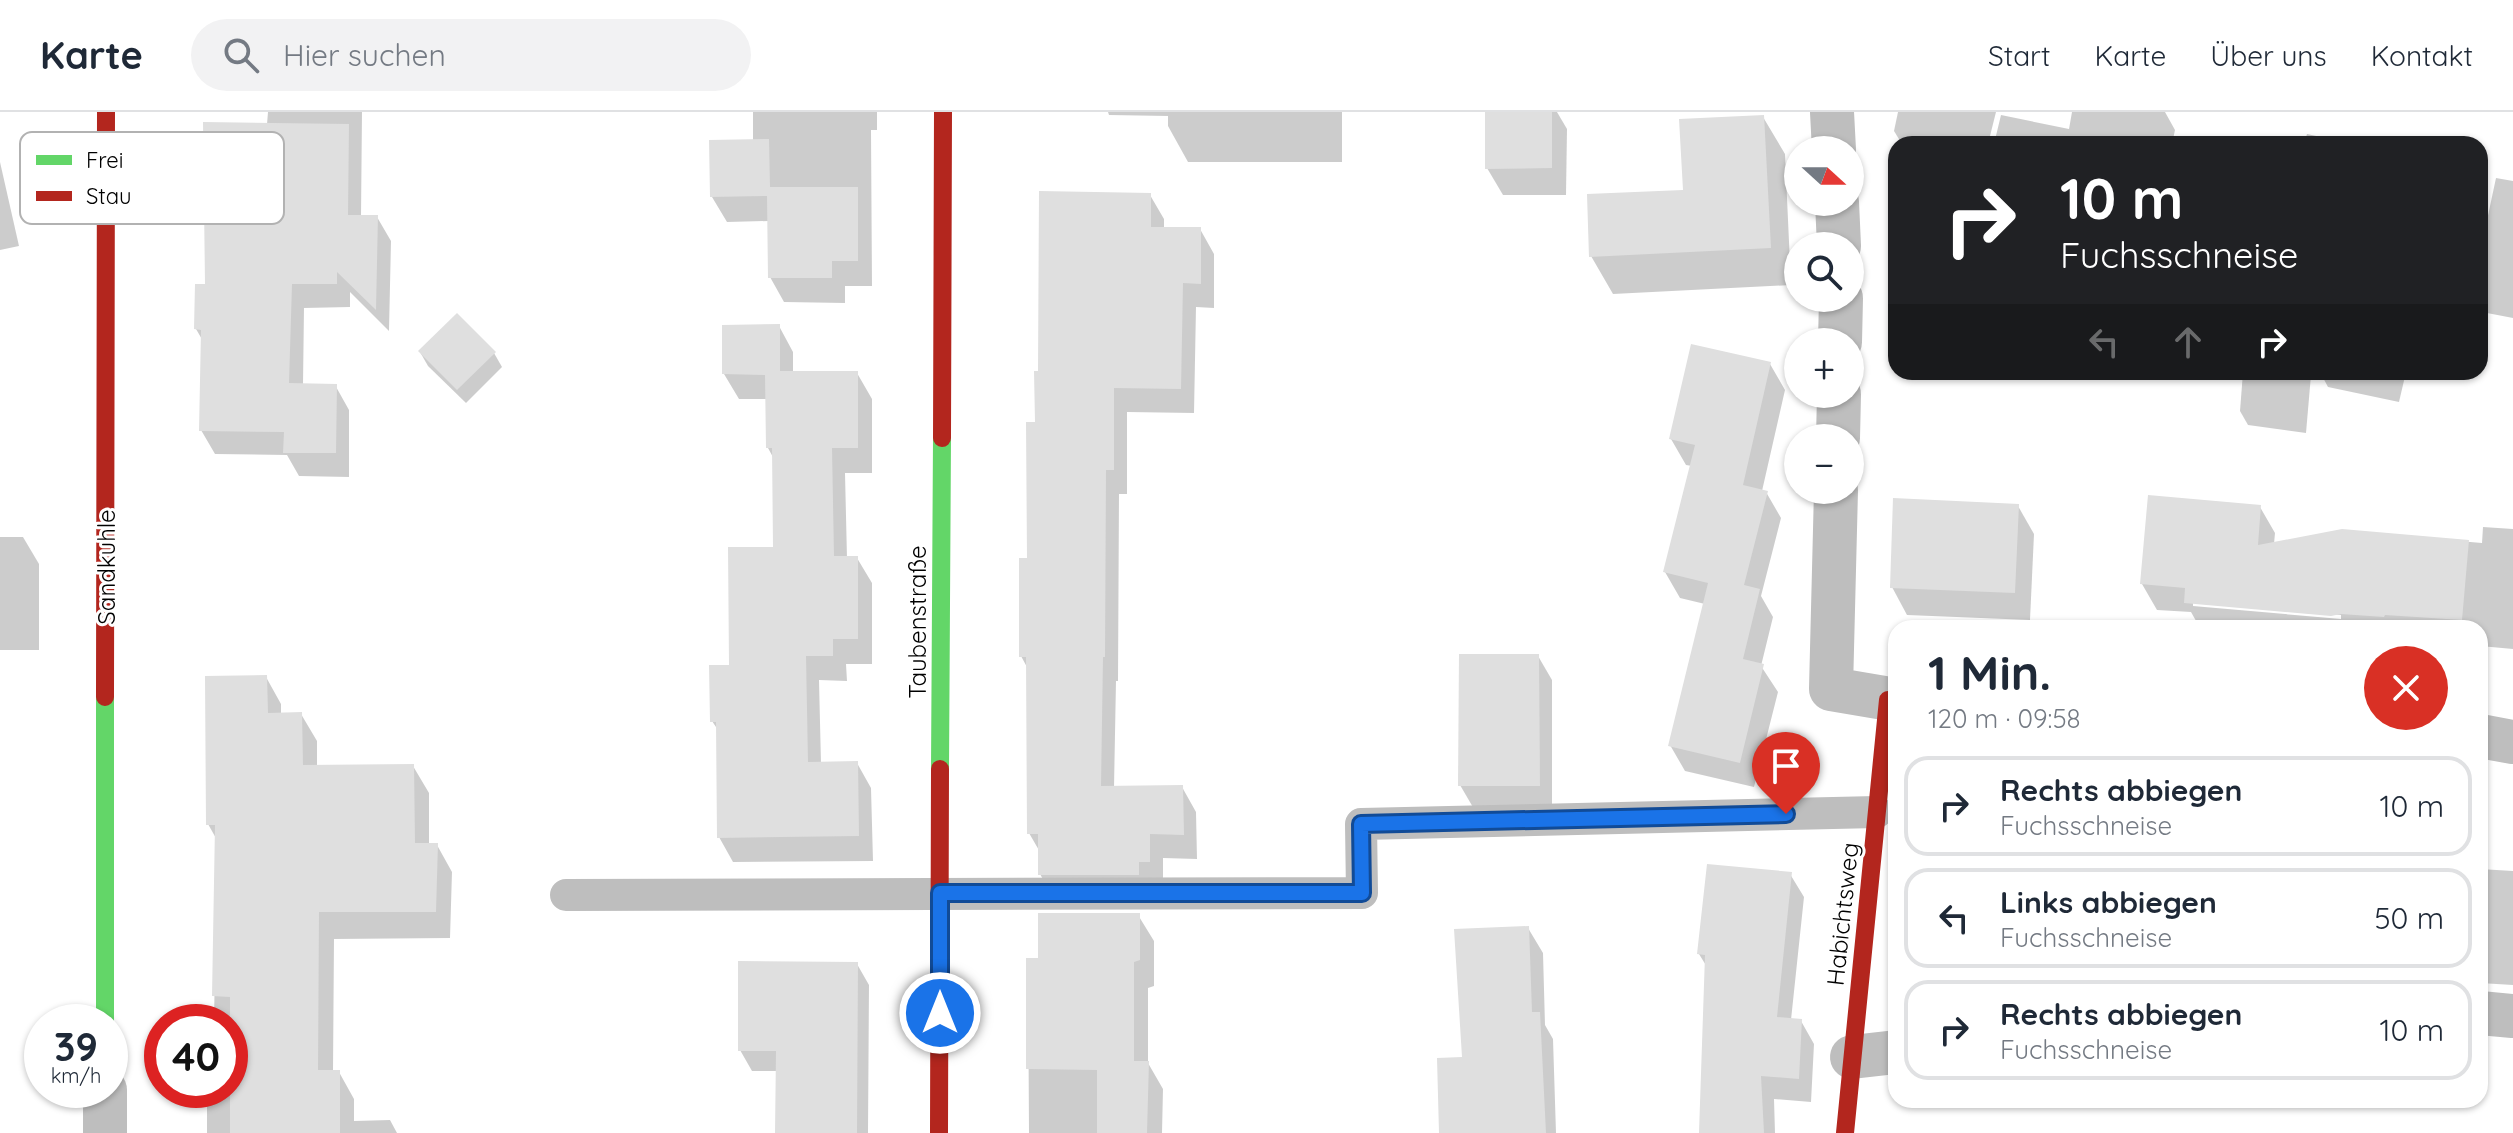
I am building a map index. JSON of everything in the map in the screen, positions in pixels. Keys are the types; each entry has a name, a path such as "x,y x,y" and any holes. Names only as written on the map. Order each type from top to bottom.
{"street":[{"name":"Sandkuhle","path":"106,112 106,132"},
{"name":"Taubenstraße","path":"939,1133 943,112"},
{"path":"1832,112 1833,136"},
{"name":"Sandkuhle","path":"105,1004 106,224"},
{"path":"1836,504 1831,689 1888,699"},
{"name":"Habichtsweg","path":"1845,1133 1888,730"},
{"path":"2488,737 2513,742"},
{"path":"2488,1014 2513,1016"},
{"path":"1852,1057 1888,1053"},
{"path":"105,1108 105,1133"}],"lane":[{"path":"566,895 1362,893 1361,824 1877,812"}],"building":[{"path":"1485,112 1552,112 1552,168 1485,169"},
{"path":"1764,115 1771,248 1589,257 1587,194 1683,190 1679,119"},
{"path":"203,122 349,124 348,215 378,215 376,310 337,272 337,284 292,284 289,383 337,384 336,453 283,453 284,432 199,431 201,330 194,329 195,284 205,284 204,224 284,224 284,132 203,132"},
{"path":"769,139 770,187 858,187 858,261 832,261 832,278 768,278 767,196 710,197 709,140"},
{"path":"1039,191 1151,193 1151,227 1201,227 1201,284 1183,283 1181,389 1114,388 1114,470 1106,470 1101,786 1183,785 1184,835 1150,834 1150,862 1139,862 1139,875 1038,875 1038,834 1027,834 1026,657 1019,657 1019,558 1027,558 1026,422 1035,422 1034,371 1038,371"},
{"path":"457,313 496,352 457,390 418,351"},
{"path":"780,324 780,371 858,371 858,448 832,448 834,556 858,556 858,639 833,639 833,656 806,656 808,762 858,761 859,836 717,838 716,722 710,722 709,665 729,665 728,547 773,547 772,448 766,448 765,375 722,374 722,325"},
{"path":"1691,344 1771,362 1743,485 1768,491 1744,585 1760,589 1743,659 1764,664 1740,763 1668,746 1708,583 1663,572 1695,445 1669,439"},
{"path":"2148,495 2261,505 2258,545 2342,529 2469,540 2462,620 2385,615 2331,616 2184,603 2185,588 2140,584"},
{"path":"1893,498 2019,504 2015,593 1890,588"},
{"path":"1459,654 1539,654 1540,786 1458,786"},
{"path":"267,675 268,713 302,712 303,765 414,764 415,843 438,843 436,912 319,912 318,1070 340,1070 340,1133 230,1133 230,1108 248,1108 248,1004 230,1004 230,997 212,996 215,825 206,825 205,676"},
{"path":"1707,864 1792,872 1777,1017 1802,1019 1799,1079 1761,1076 1764,1133 1699,1133 1705,955 1697,954"},
{"path":"1038,913 1140,913 1140,960 1134,962 1134,1061 1149,1061 1147,1133 1097,1133 1097,1070 1026,1069 1026,958 1038,958"},
{"path":"1529,926 1532,1012 1540,1012 1546,1133 1439,1133 1437,1058 1462,1057 1454,929"},
{"path":"738,961 858,962 857,1133 775,1133 776,1051 738,1051"}],"traffic: fast":[{"path":"940,769 942,438"},
{"path":"105,697 105,1004"}],"traffic: jam":[{"path":"106,112 106,132"},
{"path":"942,438 943,112"},
{"path":"105,697 106,224"},
{"path":"1845,1133 1888,700"},
{"path":"939,1133 940,769"}],"route":[{"path":"940,1013 940,893 1362,893 1361,824 1786,814"}]}
